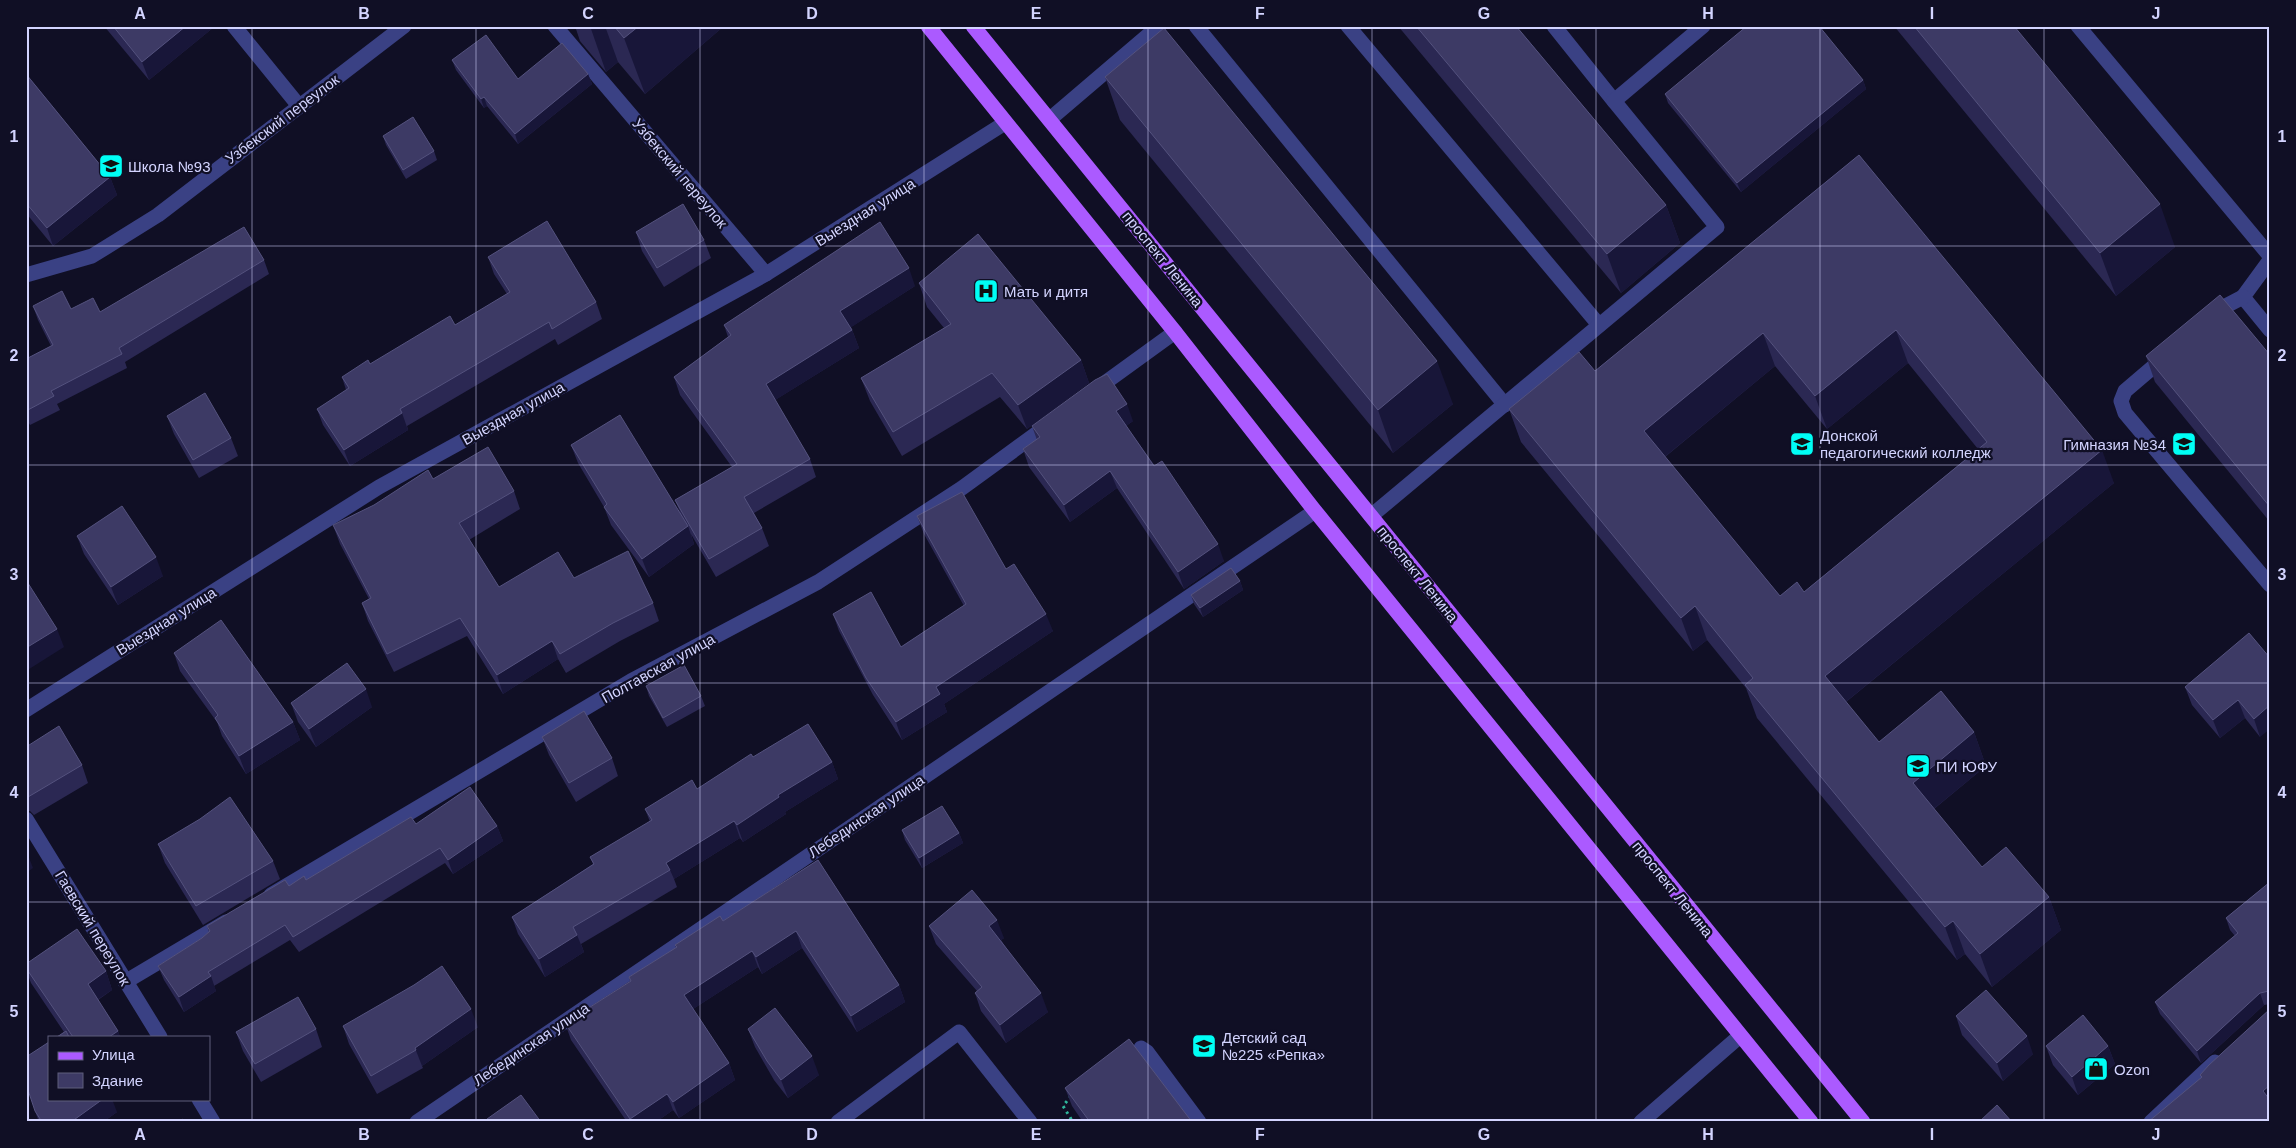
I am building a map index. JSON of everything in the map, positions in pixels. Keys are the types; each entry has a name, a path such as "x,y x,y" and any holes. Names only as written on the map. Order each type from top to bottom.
{"main road":[{"path":"928,26 1175,332 1315,511 1811,1122"},
{"name":"проспект Ленина","path":"973,26 1863,1122"}],"street":[{"path":"234,26 299,106"},
{"name":"Узбекский переулок","path":"26,275 92,256 158,215 404,26"},
{"name":"Узбекский переулок","path":"555,26 766,274"},
{"path":"1050,119 1159,26"},
{"path":"1196,26 1505,405"},
{"path":"1348,26 1599,325"},
{"path":"1372,516 1716,227 1554,26"},
{"path":"1614,100 1703,26"},
{"path":"2078,26 2270,258 2242,297 2220,309 2198,328"},
{"name":"Выездная улица","path":"26,710 379,486 766,274 1005,123"},
{"path":"2242,297 2270,330"},
{"path":"1080,402 1175,332"},
{"path":"2176,347 2125,391 2121,401 2125,413 2270,585"},
{"name":"Полтавская улица","path":"262,900 631,681 818,582 962,488 1064,413"},
{"name":"Лебединская улица","path":"417,1122 1315,511"},
{"name":"Гаевский переулок","path":"26,820 159,1036"},
{"path":"125,982 237,916"},
{"path":"838,1122 959,1032 1030,1122"},
{"path":"1641,1122 1740,1036"},
{"path":"1141,1048 1147,1052 1200,1122"},
{"path":"2151,1122 2228,1051"},
{"path":"200,1100 213,1122"}],"path":[{"path":"1073,1095 1065,1101 1063,1106 1073,1122"}],"building":[{"path":"113,26 186,26 142,62"},
{"path":"614,26 639,26 624,38"},
{"path":"1416,26 1516,26 1666,205 1607,254"},
{"path":"1747,26 1819,26 1863,80 1737,183 1665,94"},
{"path":"1914,26 2014,26 2160,204 2100,253"},
{"path":"1164,28 1437,361 1378,410 1105,77"},
{"path":"486,35 518,79 562,43 588,74 515,134 484,97 481,99 452,60"},
{"path":"26,74 110,177 47,228 26,203"},
{"path":"413,117 434,151 403,170 383,136"},
{"path":"1859,155 2102,450 1825,676 1879,742 1941,691 1974,732 1913,783 1982,867 2006,847 2049,897 1980,954 1953,921 1945,927 1745,685 1753,678 1695,606 1681,618 1509,409 1579,352 1595,371","holes":["1896,330 1987,442 1804,592 1797,582 1780,596 1644,431 1763,333 1815,396"]},
{"path":"683,204 704,240 657,268 636,232"},
{"path":"547,221 596,302 552,329 549,322 400,409 402,413 344,450 317,409 349,388 342,377 368,360 370,364 450,316 455,325 510,292 488,257"},
{"path":"880,222 909,268 840,311 852,330 766,384 810,459 744,497 762,528 709,559 675,500 737,464 674,377 731,335 724,325"},
{"path":"244,227 264,260 119,348 122,354 51,391 54,396 26,411 26,359 53,345 33,306 62,291 71,309 93,298 100,312"},
{"path":"978,234 1081,360 1018,405 992,373 893,432 861,378 951,324 919,283"},
{"path":"2220,295 2270,355 2270,507 2146,356"},
{"path":"1107,374 1127,404 1116,411 1154,466 1162,461 1218,544 1178,572 1110,471 1064,505 1023,449 1040,437 1032,426 1095,380"},
{"path":"205,393 231,438 193,460 167,416"},
{"path":"620,415 688,526 642,559 604,507 607,504 571,445"},
{"path":"488,447 514,491 459,523 499,587 558,552 574,578 628,551 653,603 613,623 560,654 552,641 497,675 460,618 387,654 362,603 371,598 333,525 374,505 428,470 433,479"},
{"path":"962,492 1006,569 1014,564 1046,614 936,687 940,694 896,722 866,678 833,614 871,592 901,647 966,604 917,516"},
{"path":"122,506 156,557 111,587 77,536"},
{"path":"1231,568 1240,581 1200,608 1191,595"},
{"path":"26,580 57,629 26,648"},
{"path":"221,620 293,722 239,756 215,718 218,715 174,653"},
{"path":"2249,633 2270,658 2270,705 2254,719 2238,700 2213,720 2185,687"},
{"path":"347,663 366,689 309,729 291,703"},
{"path":"684,665 701,696 663,718 646,686"},
{"path":"584,711 612,758 569,783 542,737"},
{"path":"808,724 832,762 778,795 779,797 737,825 734,821 666,863 670,870 573,927 577,935 539,959 512,917 594,864 590,857 652,820 645,809 692,780 697,789 751,754 753,757"},
{"path":"59,726 82,765 28,797 26,795 26,747"},
{"path":"470,787 497,826 448,860 440,848 293,937 285,925 208,972 211,976 179,997 158,966 202,938 210,931 207,926 285,880 289,886 304,876 306,880 411,817 416,824"},
{"path":"230,797 273,861 196,906 158,844 200,819"},
{"path":"942,806 959,833 919,858 902,830"},
{"path":"818,860 899,985 851,1016 796,931 756,957 752,951 684,995 729,1063 673,1102 667,1094 630,1119 565,1023 631,981 629,977 677,947 675,945 720,916 723,921"},
{"path":"2270,882 2270,992 2260,993 2197,1051 2155,1002 2238,933 2226,918"},
{"path":"972,890 997,920 989,926 1041,993 1000,1025 975,993 982,987 929,926"},
{"path":"77,929 106,971 88,984 118,1031 110,1036 72,1036 26,968 26,964"},
{"path":"442,966 471,1009 415,1048 416,1050 371,1076 343,1026 414,985"},
{"path":"1986,990 2027,1036 1997,1063 1956,1016"},
{"path":"298,997 316,1029 255,1064 236,1032"},
{"path":"775,1008 812,1056 781,1080 748,1029"},
{"path":"2270,1009 2270,1085 2263,1091 2270,1100 2270,1121 2148,1122 2202,1077 2200,1075 2209,1065"},
{"path":"2083,1015 2108,1046 2072,1077 2046,1046"},
{"path":"66,1031 68,1036 58,1036"},
{"path":"1129,1039 1192,1122 1090,1122 1065,1088"},
{"path":"48,1043 48,1100 102,1100 71,1122 42,1122 35,1111 26,1084 26,1057"},
{"path":"521,1095 541,1122 489,1122 487,1119"},
{"path":"1997,1105 2012,1122 1979,1122"}],"place":[{"name":"Школа №93","path":"111,166"},
{"name":"Мать и дитя","path":"986,291"},
{"name":"Донской педагогический колледж","path":"1802,444"},
{"name":"Гимназия №34","path":"2184,444"},
{"name":"ПИ ЮФУ","path":"1918,766"},
{"name":"Детский сад №225 «Репка»","path":"1204,1046"},
{"name":"Ozon","path":"2096,1069"}]}
